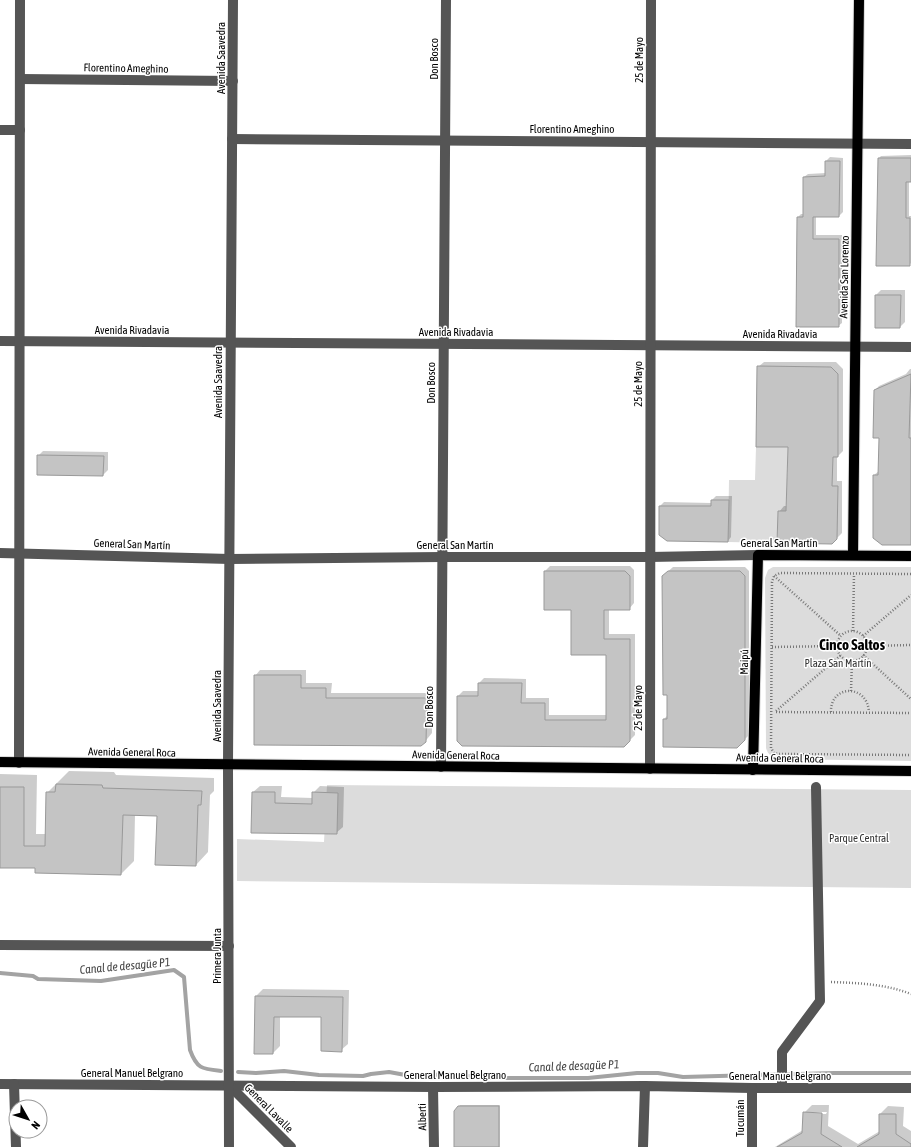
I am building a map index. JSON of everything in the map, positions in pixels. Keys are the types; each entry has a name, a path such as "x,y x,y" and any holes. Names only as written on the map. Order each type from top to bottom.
{"main road":[{"name":"Avenida San Lorenzo","path":"853,555 859,0"},
{"name":"General San Martín","path":"758,555 911,556"},
{"name":"Maipú","path":"753,770 758,555"},
{"name":"Avenida General Roca","path":"0,762 911,771"}],"street":[{"path":"19,763 20,0"},
{"name":"Avenida Saavedra","path":"228,765 233,0"},
{"name":"Don Bosco","path":"441,766 446,0"},
{"name":"25 de Mayo","path":"650,0 650,768"},
{"name":"Florentino Ameghino","path":"20,79 232,81"},
{"path":"0,130 20,130"},
{"name":"Florentino Ameghino","path":"232,139 911,144"},
{"name":"Avenida Rivadavia","path":"0,341 911,347"},
{"name":"General San Martín","path":"0,554 19,553 230,559 758,555"},
{"name":"Primera Junta","path":"228,765 229,1147"},
{"path":"782,1086 782,1052 820,1001 816,787"},
{"path":"0,945 229,946"},
{"name":"General Manuel Belgrano","path":"0,1084 433,1087 645,1086 752,1088 782,1086 911,1088"},
{"path":"14,1084 16,1147"},
{"name":"General Lavalle","path":"230,1086 291,1147"},
{"path":"643,1147 645,1086"},
{"name":"Alberti","path":"433,1087 434,1147"},
{"name":"Tucumán","path":"752,1088 752,1147"}],"path":[{"path":"911,574 780,573 774,576 772,582 771,715 771,748 776,754 911,755"},
{"path":"853,631 854,574"},
{"path":"774,576 841,636"},
{"path":"863,636 911,595"},
{"path":"853,631 863,636 867,646 866,652 856,660 848,660 841,655 837,646 841,636 845,633 853,631"},
{"path":"867,646 911,645"},
{"path":"772,647 837,646"},
{"path":"771,715 841,655"},
{"path":"863,655 911,699"},
{"path":"851,691 852,660"},
{"path":"831,712 832,703 835,698 844,692 851,691 864,697 867,702 869,712"},
{"path":"776,712 911,713"},
{"path":"820,982 867,983 898,989 911,994"}],"green space":[{"path":"756,447 788,447 786,511 778,511 777,543 728,542 729,480 755,480"},
{"name":"Plaza San Martín","path":"773,567 911,567 911,761 779,759 769,754 766,748 765,578 768,570"},
{"name":"Parque Central","path":"327,785 911,790 911,888 237,881 237,839 324,842"}],"building":[{"path":"878,158 911,158 911,182 906,182 906,218 910,218 910,266 876,266"},
{"path":"825,161 840,161 839,217 813,217 813,239 839,239 839,327 796,327 797,217 803,217 803,177 825,176"},
{"path":"875,295 901,295 900,328 875,328"},
{"path":"757,366 831,367 838,374 838,457 833,457 832,486 838,486 837,539 832,544 777,543 778,511 786,511 788,447 756,447"},
{"path":"911,374 909,438 911,438 911,545 882,545 873,538 873,475 878,475 879,438 873,438 874,390"},
{"path":"37,455 104,456 103,476 37,475"},
{"path":"711,500 729,500 728,542 667,541 659,535 659,506 711,506"},
{"path":"544,571 625,571 630,576 630,610 604,610 604,639 630,639 630,741 624,747 462,746 457,741 457,696 478,696 478,683 522,683 521,703 545,703 545,720 606,720 606,655 571,655 571,610 544,610"},
{"path":"668,571 740,571 745,576 745,740 737,748 663,747 663,719 667,719 667,695 663,695 662,576"},
{"path":"254,675 301,675 301,688 326,688 326,698 427,698 426,742 421,746 254,745"},
{"path":"56,784 102,785 103,788 202,791 201,805 198,805 196,866 155,865 157,816 123,815 121,875 35,873 35,868 0,868 0,787 24,787 24,846 45,846 46,792 55,792"},
{"path":"252,792 275,792 275,803 312,804 312,792 338,793 337,834 251,833"},
{"path":"255,996 343,997 342,1052 321,1051 321,1017 274,1017 273,1054 254,1054"},
{"path":"458,1106 499,1106 499,1147 454,1147 454,1111"},
{"path":"803,1112 822,1113 821,1134 842,1147 777,1147 802,1133"},
{"path":"879,1114 896,1114 896,1134 911,1144 911,1147 857,1147 879,1134"}],"waterway":[{"name":"Canal de desagüe P1","path":"0,973 33,976 38,979 101,981 174,970 184,977 190,1050 195,1061 201,1067 209,1070 221,1071"},
{"name":"Canal de desagüe P1","path":"238,1072 256,1073 284,1071 319,1075 363,1076 389,1072 411,1076 450,1074 487,1078 588,1078 637,1073 658,1073 683,1077 834,1073 911,1073"}],"district":[{"name":"Cinco Saltos","path":"852,645"}]}
